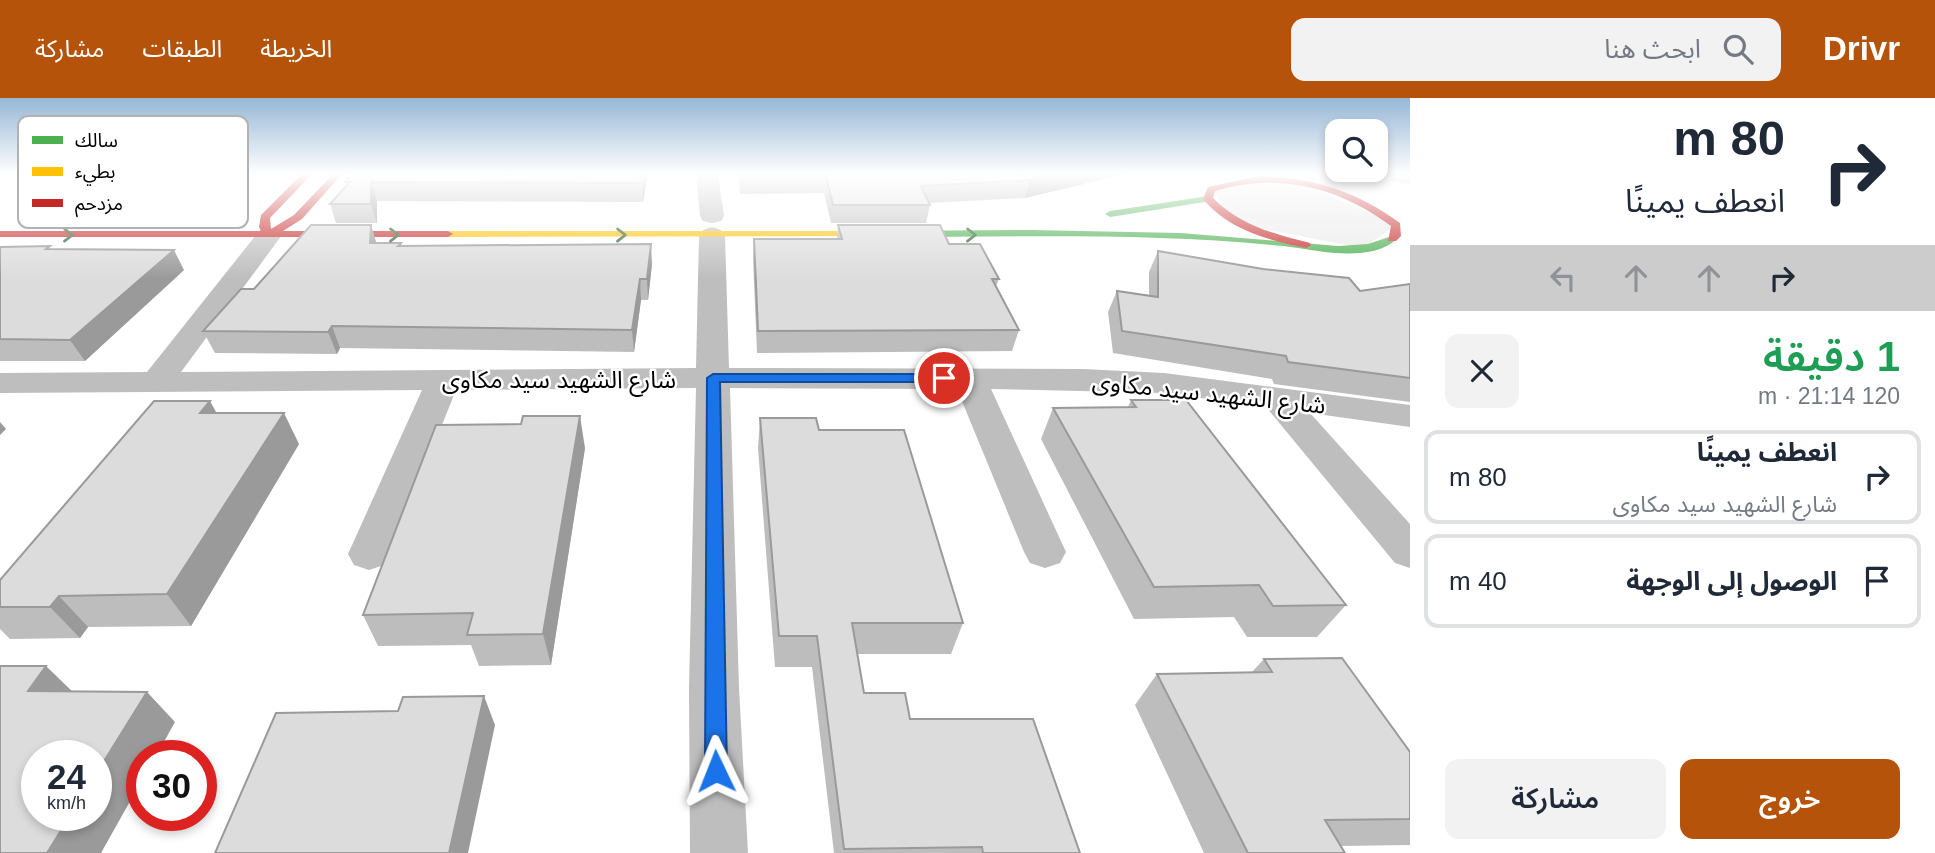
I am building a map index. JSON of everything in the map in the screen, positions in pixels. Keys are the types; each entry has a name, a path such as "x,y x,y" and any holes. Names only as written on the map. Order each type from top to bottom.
{"street":[{"path":"143,422 262,223 274,209"},
{"path":"298,217 305,209"},
{"path":"711,209 714,688 719,853"},
{"path":"1096,215 1150,209"},
{"path":"1216,209 1238,224 1269,236 1306,245"},
{"path":"1379,209 1396,225 1396,236 1383,245"},
{"path":"262,223 298,217 326,217"},
{"path":"1011,217 1048,217"},
{"path":"0,218 18,218"},
{"path":"248,224 712,221 1143,234 1336,248 1410,243"},
{"path":"0,234 143,228"},
{"path":"969,378 1045,552"},
{"name":"شارع الشهيد سيد مكاوى","path":"0,383 969,378 1164,383 1410,416"},
{"path":"369,554 443,380"},
{"path":"1277,398 1410,552"}],"shaded area":[{"path":"1227,209 1361,209 1396,225 1363,248 1238,224"}],"building":[{"path":"311,225 371,225 370,243 401,243 398,246 651,244 647,279 640,279 632,330 332,326 328,332 203,331 241,289 254,289"},
{"path":"838,225 940,225 949,244 980,244 999,279 992,279 1019,330 758,331 754,239 842,239"},
{"path":"50,246 46,249 174,250 70,340 0,339 0,247"},
{"path":"1158,251 1263,269 1349,278 1360,291 1410,284 1410,378 1288,362 1286,356 1122,331 1117,291 1158,297"},
{"path":"1131,400 1186,400 1346,605 1273,606 1259,585 1154,587 1053,408 1136,407"},
{"path":"154,401 210,401 200,413 284,413 167,594 59,596 50,607 0,607 0,580"},
{"path":"523,416 580,416 543,634 467,635 473,613 363,615 436,425 521,424"},
{"path":"760,418 816,418 819,430 904,430 963,623 852,623 864,693 905,693 910,719 1033,719 1080,853 983,853 982,847 844,849 817,636 779,636"},
{"path":"1342,658 1410,752 1410,819 1325,820 1345,853 1248,853 1157,674 1272,672 1264,659"},
{"path":"0,666 46,666 28,691 147,692 112,748 112,740 21,740 21,831 61,831 47,853 0,853"},
{"path":"484,696 449,853 215,853 276,713 398,711 403,697"}],"traffic: fast":[{"path":"1110,214 1141,209"},
{"path":"878,234 1131,234 1232,239 1338,249 1368,248 1392,239"}],"traffic: slow":[{"path":"448,234 878,234"}],"traffic: jam":[{"path":"273,209 265,217 264,227 269,235 298,217 305,209"},
{"path":"1218,209 1253,230 1306,245"},
{"path":"1375,209 1396,225 1396,236 1392,239"},
{"path":"0,234 448,234"}],"route":[{"path":"716,771 713,378 944,378"}]}
